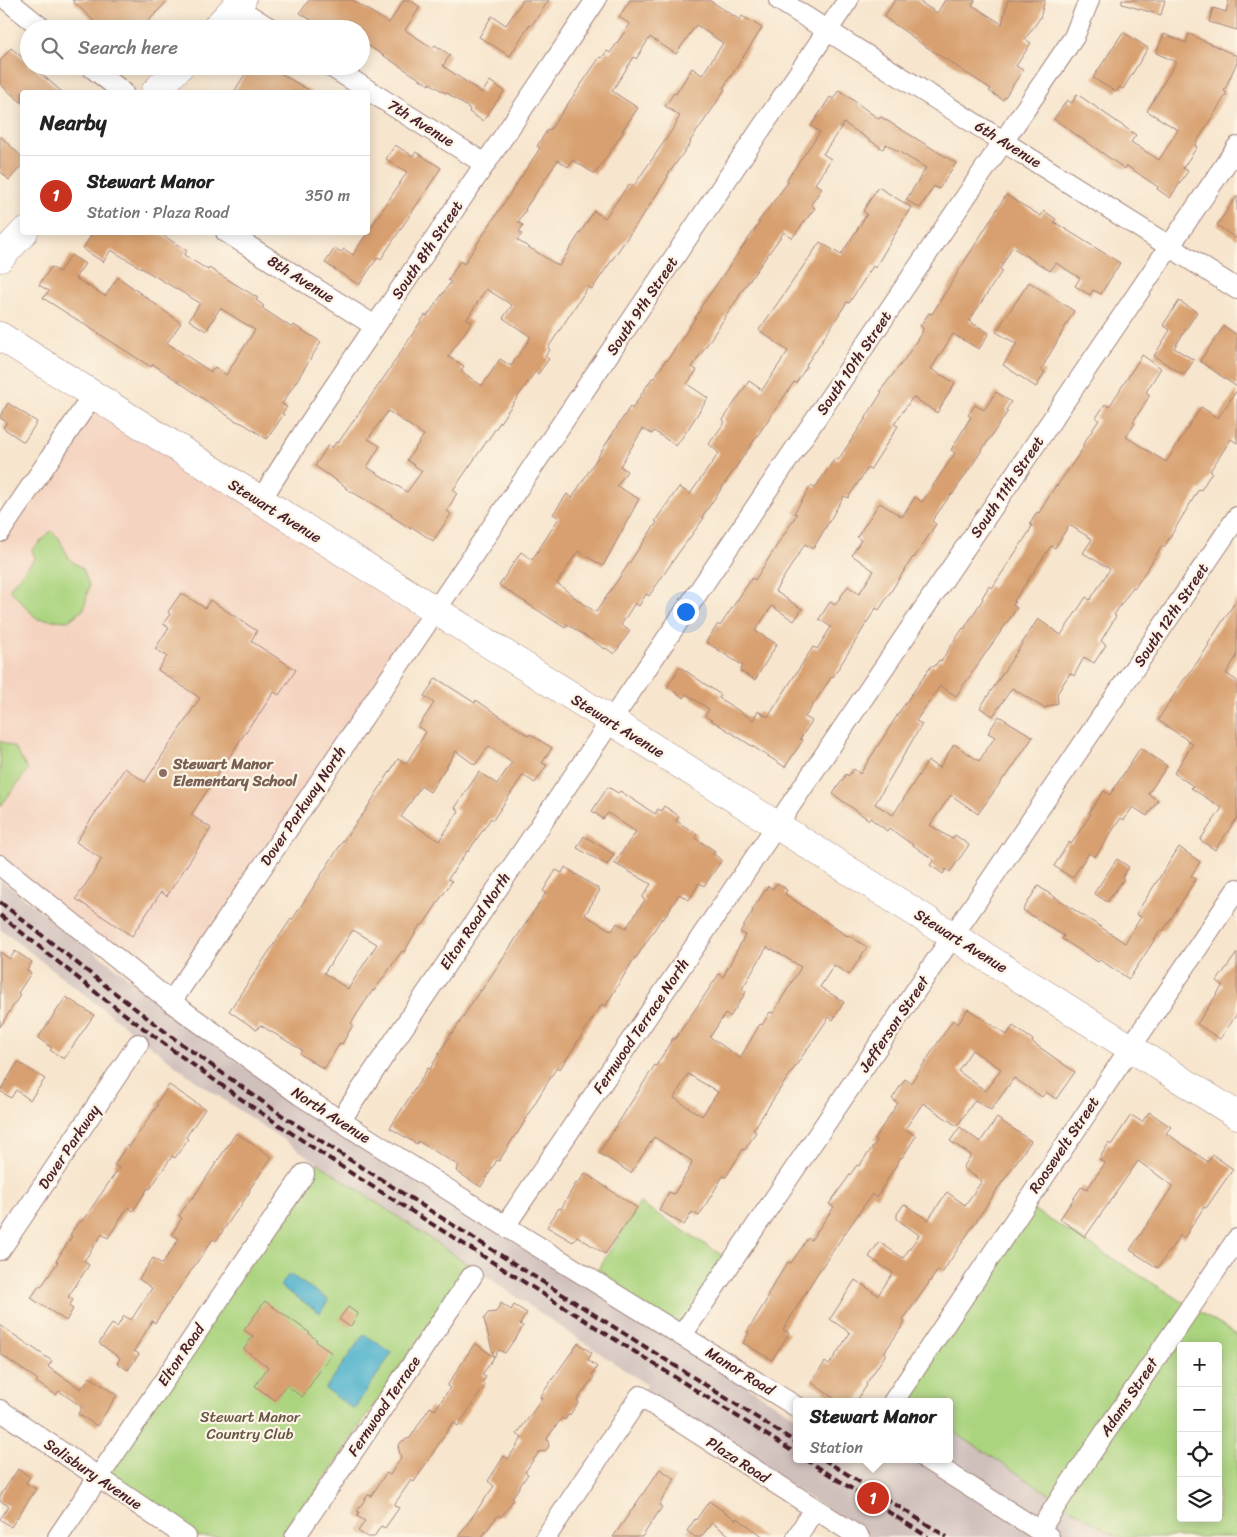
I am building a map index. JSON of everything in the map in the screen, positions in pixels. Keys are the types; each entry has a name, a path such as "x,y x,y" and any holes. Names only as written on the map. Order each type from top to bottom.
{"main road":[{"path":"223,20 239,3"},
{"path":"157,90 171,75"},
{"name":"Stewart Avenue","path":"0,336 1237,1115"}],"street":[{"path":"7,0 32,20"},
{"name":"South 8th Street","path":"260,501 307,427 596,0"},
{"name":"6th Avenue","path":"779,0 1237,289"},
{"name":"South 9th Street","path":"435,611 848,0"},
{"name":"South 10th Street","path":"611,722 1074,37 1089,0"},
{"path":"239,3 260,20"},
{"path":"101,75 120,90"},
{"name":"7th Avenue","path":"344,75 368,90"},
{"name":"7th Avenue","path":"370,91 485,164"},
{"name":"South 11th Street","path":"777,826 1237,147"},
{"name":"8th Avenue","path":"231,235 376,326"},
{"path":"0,532 92,395"},
{"name":"South 12th Street","path":"1105,712 1237,517"},
{"name":"Dover Parkway North","path":"171,1002 435,611"},
{"name":"Jefferson Street","path":"682,1335 1105,712"},
{"name":"Elton Road North","path":"340,1122 611,722"},
{"name":"Fernwood Terrace North","path":"505,1226 777,826"},
{"name":"North Avenue","path":"0,865 171,1002 292,1089 340,1122 682,1335"},
{"name":"Roosevelt Street","path":"896,1398 1237,889"},
{"name":"Dover Parkway","path":"0,1250 138,1044"},
{"name":"Elton Road","path":"58,1537 304,1174"},
{"name":"Adams Street","path":"1044,1534 1070,1484 1237,1239"},
{"name":"Fernwood Terrace","path":"295,1537 472,1276"},
{"name":"Manor Road","path":"682,1335 793,1404"},
{"name":"Plaza Road","path":"546,1537 640,1396 859,1537"},
{"name":"Salisbury Avenue","path":"0,1410 186,1537"},
{"path":"932,1463 1044,1534"},
{"path":"797,1537 814,1509"}],"shaded area":[{"name":"Stewart Manor Elementary School","path":"93,395 435,611 171,1002 0,865 0,532"},
{"path":"0,879 246,1068 793,1415 793,1463 953,1463 953,1432 1116,1537 870,1537 643,1392 647,1385 196,1081 0,929"}],"green space":[{"path":"51,531 59,538 69,559 83,569 89,586 84,609 68,621 37,619 9,589 35,558 32,550"},
{"path":"0,741 14,747 28,770 0,807"},
{"name":"Stewart Manor Country Club","path":"318,1163 469,1265 285,1537 197,1537 106,1474"},
{"path":"640,1203 728,1259 674,1340 588,1285"},
{"path":"1029,1207 1237,1335 1237,1537 1116,1537 953,1432 953,1398 904,1398"}],"water":[{"path":"289,1274 329,1300 320,1313 280,1286"},
{"path":"364,1334 392,1353 354,1409 325,1389"}],"building":[{"path":"72,0 168,0 149,20 93,20"},
{"path":"309,0 352,0 389,23 404,0 410,0 420,7 405,30 433,48 435,45 450,55 443,66 482,93 490,81 504,91 483,121 469,112 470,109 446,92 430,83 429,85 370,47 370,20 311,20 300,13"},
{"path":"523,0 549,0 531,26 529,25 510,56 479,37 492,16 506,25"},
{"path":"630,0 709,0 740,20 742,16 762,28 723,88 725,89 713,108 645,212 592,289 588,287 548,348 550,350 545,356 549,359 538,374 535,372 453,490 457,493 447,511 451,514 433,541 345,488 315,466 328,445 332,448 336,442 338,443 425,315 427,316 451,282 448,280 460,261 464,264 540,148 537,146 548,129 550,130 600,57 602,58 607,51 610,53 630,24 619,17","holes":["696,25 723,43 702,75 692,68 676,94 674,93 665,106 680,116 633,187 629,184 605,218 594,211 559,266 517,240 522,234 519,232 523,225 518,222 558,160 568,167 573,160 595,174 624,131 622,131 638,108 612,91 634,57 636,59 650,37 676,54","486,289 512,305 503,318 531,337 511,366 500,359 482,386 461,371 464,366 448,357 472,322 467,319","388,411 424,435 407,460 422,471 407,492 367,467 380,446 368,439"]},
{"path":"895,0 917,0 937,13 945,0 975,0 972,5 1002,24 1008,0 1045,0 1040,18 1025,39 1031,43 1016,66 1023,70 1003,100 989,91 991,89 884,17"},
{"path":"1122,0 1165,0 1161,15 1122,4"},
{"path":"1229,0 1237,0 1237,30 1209,22 1213,8 1226,12"},
{"path":"1123,32 1148,48 1123,89 1119,87 1116,92 1093,78"},
{"path":"1164,34 1186,43 1189,34 1237,56 1237,62 1224,91 1227,93 1195,145 1197,147 1183,168 1188,171 1170,198 1157,189 1158,187 1127,166 1125,169 1054,119 1067,100 1072,103 1077,94 1136,135 1131,142 1159,160 1178,130 1147,111 1176,62 1156,53"},
{"path":"11,48 20,56 20,75 42,75 60,90 20,90 20,101 0,84 0,61"},
{"path":"244,75 283,75 309,90 235,90"},
{"path":"839,90 879,119 881,117 956,163 939,189 934,186 920,208 906,200 926,168 886,144 883,149 844,123 823,154 831,159 815,184 822,188 811,205 815,208 792,238 784,232 739,295 692,367 697,370 687,384 708,398 676,446 654,431 652,434 643,429 620,466 627,471 617,486 639,499 603,566 578,551 557,583 596,612 679,487 690,494 719,453 709,444 725,422 723,420 749,381 762,390 788,351 759,330 820,242 841,255 867,214 863,211 878,187 911,207 875,268 873,266 849,303 847,302 796,383 794,382 702,517 704,518 649,596 646,594 639,606 635,603 621,625 630,631 614,654 567,624 565,628 499,585 521,552 532,560 559,518 553,514 567,494 572,498 630,407 632,409 652,378 667,361 700,308 760,222 758,222 789,181 787,179 820,132 811,126 830,97 833,99"},
{"path":"0,136 20,155 20,167 9,180 0,171"},
{"path":"395,145 413,156 416,152 441,168 381,259 378,257 359,285 325,263 335,248 341,252 344,249 353,255 366,235 370,235 370,229 407,172 386,159"},
{"path":"1006,195 1041,216 1044,211 1056,219 1054,222 1120,263 1101,294 1093,290 1090,295 1075,286 1080,278 1056,263 1050,271 1012,247 1000,269 1002,271 969,321 989,333 979,349 953,334 931,369 955,383 937,413 913,397 894,424 898,426 870,470 868,468 848,498 844,496 813,549 805,544 775,591 802,609 794,621 772,606 755,631 777,644 755,680 740,671 743,666 706,642 718,624 720,626 752,578 755,580 797,514 794,513 811,486 815,488 835,458 838,460 882,392 880,391 905,359 922,332 923,328 920,326 929,313 932,314"},
{"path":"1237,196 1237,239 1217,225"},
{"path":"91,235 163,235 187,251 184,255 258,298 256,300 264,306 262,308 292,328 294,325 321,342 282,404 287,407 282,413 284,414 267,439 244,424 234,420 153,364 151,367 43,298 49,291 39,285 51,267 59,272 71,255 85,264 75,278 105,296 118,277 181,323 167,343 211,372 215,367 226,375 255,330 220,308 206,331 189,320 200,303 111,250 103,262 83,249"},
{"path":"1029,282 1074,311 1041,370 1045,372 1036,387 1003,365 1017,344 996,332"},
{"path":"1179,301 1197,312 1174,348 1194,360 1184,375 1154,356 1170,330 1163,325"},
{"path":"1224,326 1237,335 1237,387 1200,361"},
{"path":"1142,355 1161,368 1146,392 1150,395 1126,437 1166,462 1201,407 1218,418 1237,390 1237,443 1231,439 1164,547 1162,546 1135,588 1133,587 1114,615 1116,616 1101,641 1106,645 1094,663 1084,657 1074,676 1070,673 1057,694 1058,703 1044,708 1012,688 993,716 980,708 1038,619 1061,635 1086,597 1090,600 1110,569 1083,553 1092,539 1069,525 1055,548 1051,546 1014,601 1013,605 1017,608 956,696 940,686 916,721 922,724 875,804 893,815 928,761 939,768 954,744 979,761 995,737 988,733 999,716 1033,737 978,814 951,795 930,825 952,839 955,835 969,845 950,872 946,869 943,874 930,865 934,860 889,828 887,831 833,794 846,774 848,776 854,769 860,774 932,665 934,667 939,660 941,661 964,629 989,586 992,588 1029,532 1032,525 1030,524 1037,512 1039,513 1056,485 1084,447 1082,446 1099,420 1096,418 1105,404 1109,407"},
{"path":"996,392 1011,402 1006,410 1008,411 952,495 932,521 936,524 924,543 879,610 876,608 833,677 805,717 812,721 800,739 803,740 785,767 705,716 709,709 686,694 684,698 667,687 680,667 721,695 719,698 753,720 758,711 768,717 813,647 817,649 831,627 819,619 830,602 835,605 848,586 859,594 874,571 852,555 861,540 857,537 878,505 880,503 902,517 915,497 922,502 955,453 951,450 971,417 968,415 975,405 984,410"},
{"path":"8,403 37,422 24,442 3,428 7,422 0,418 0,416"},
{"path":"181,593 205,608 210,600 257,631 251,641 296,670 279,695 274,692 253,721 191,815 211,828 167,896 161,892 132,936 76,899 102,859 76,842 125,768 145,782 200,698 158,670 167,656 155,649 169,627 163,624 170,614 168,612"},
{"path":"1237,599 1237,656 1226,673 1237,681 1237,818 1215,850 1200,840 1222,808 1191,788 1193,786 1174,773 1193,744 1158,720 1209,645"},
{"path":"436,678 475,703 476,700 529,736 530,734 552,748 542,763 547,765 535,783 523,775 493,820 491,818 467,851 448,879 452,881 422,926 420,925 404,952 402,951 373,990 351,1023 353,1025 342,1044 340,1043 324,1069 300,1054 302,1050 260,1025 257,1030 229,1011 292,920 343,841 362,816 398,759 406,764 426,732 418,727 434,703 424,696","holes":["489,746 512,762 497,784 479,772 455,808 459,811 439,841 401,817 421,786 430,792 456,751 475,765","353,930 377,944 348,989 324,973"]},
{"path":"1140,748 1167,766 1148,794 1158,800 1147,816 1133,807 1124,820 1121,818 1095,857 1089,853 1072,878 1054,866 1069,842 1071,844 1091,814 1089,813 1104,791 1110,795"},
{"path":"608,787 618,793 620,791 655,814 658,809 661,811 664,806 679,816 676,821 697,834 695,838 715,851 713,854 722,860 704,886 699,883 689,900 679,894 663,920 662,918 635,957 605,1007 602,1004 560,1069 557,1067 517,1134 499,1161 497,1160 481,1187 456,1171 459,1166 418,1141 417,1144 390,1128 428,1068 430,1069 452,1032 546,893 543,891 556,870 562,873 565,867 600,890 585,915 612,931 617,923 626,928 645,900 642,898 651,884 614,863 636,832 608,813 603,819 592,811"},
{"path":"584,836 614,854 607,865 577,848"},
{"path":"1179,847 1200,862 1191,876 1196,879 1163,931 1161,930 1129,979 1062,939 1064,936 1023,910 1038,886 1125,943 1141,917 1136,914"},
{"path":"1117,859 1129,867 1122,878 1124,879 1107,902 1094,893"},
{"path":"777,883 787,890 785,894 847,936 867,947 849,975 834,965 820,987 844,1002 833,1020 829,1017 776,1095 753,1130 756,1132 745,1150 743,1149 726,1177 723,1176 699,1216 692,1212 684,1225 659,1210 669,1192 674,1194 692,1161 654,1137 631,1173 599,1153 673,1038 675,1039 719,974 723,977 745,935 740,932 752,910 768,886 773,889","holes":["767,947 801,967 773,1013 770,1012 762,1025 760,1024 740,1058 710,1037 725,1014 730,1017 746,992 742,989","688,1074 718,1092 702,1116 674,1098"]},
{"path":"15,951 32,962 27,970 31,973 0,1027 0,952 10,959"},
{"path":"1237,953 1237,1014 1220,1039 1197,1024 1223,985 1217,981"},
{"path":"66,997 94,1015 64,1059 50,1050 52,1048 38,1038"},
{"path":"968,1009 1007,1035 1013,1026 1033,1040 1032,1042 1075,1072 1056,1099 1046,1092 1042,1097 1014,1078 991,1110 975,1100 957,1126 923,1103 905,1129 916,1136 877,1197 872,1194 817,1274 783,1330 789,1333 772,1360 743,1343 749,1333 747,1332 769,1296 767,1295 788,1262 791,1263 808,1238 811,1240 834,1207 829,1204 877,1141 874,1139 898,1103 892,1099 905,1079 911,1083 953,1020 958,1024","holes":["972,1050 1001,1069 986,1091 958,1071"]},
{"path":"18,1062 45,1079 30,1100 16,1090 11,1098 0,1091"},
{"path":"169,1085 205,1109 186,1137 188,1139 175,1158 172,1156 133,1211 128,1207 108,1238 102,1234 84,1261 89,1265 68,1297 73,1300 69,1306 73,1309 66,1321 31,1298 58,1262 56,1261 79,1221 81,1222 88,1213 119,1168 114,1165 158,1105 156,1104"},
{"path":"1149,1112 1171,1127 1166,1133 1208,1162 1213,1155 1233,1169 1206,1208 1204,1207 1184,1238 1180,1235 1158,1268 1130,1250 1173,1186 1138,1161 1085,1237 1060,1219 1082,1186 1087,1189 1105,1163 1099,1159 1131,1115 1142,1122"},
{"path":"997,1118 1031,1141 942,1273 938,1270 903,1320 905,1322 884,1353 886,1354 859,1398 833,1398 811,1382 825,1362 829,1365 850,1333 830,1319 855,1280 878,1295 893,1273 869,1257 879,1242 903,1258 919,1235 897,1219 897,1214 904,1204 928,1220 947,1192 965,1205 982,1181 963,1168 971,1155 950,1141 960,1127 980,1142"},
{"path":"236,1133 272,1157 216,1241 213,1239 155,1323 152,1321 134,1351 139,1354 128,1370 117,1363 120,1358 99,1343 112,1324 117,1327 124,1316 131,1320 152,1288 139,1279 153,1258 162,1264 179,1239 172,1234 182,1218 179,1216"},
{"path":"585,1173 637,1208 605,1254 577,1236 573,1242 547,1227 559,1208 561,1209 576,1183 578,1184"},
{"path":"265,1301 310,1333 317,1340 316,1342 332,1353 302,1397 286,1385 275,1400 255,1386 268,1367 244,1349 253,1336 244,1330"},
{"path":"501,1303 511,1310 514,1305 527,1313 520,1324 523,1326 515,1340 505,1353 499,1350 494,1357 484,1319 488,1313 496,1312"},
{"path":"348,1307 358,1314 350,1327 339,1319"},
{"path":"0,1325 52,1361 48,1367 81,1389 90,1377 117,1395 97,1426 78,1414 82,1407 59,1391 56,1395 0,1354"},
{"path":"475,1343 494,1357 482,1375 486,1377 482,1383 485,1385 458,1426 453,1422 414,1482 411,1480 394,1505 399,1508 385,1528 381,1526 374,1537 367,1537 358,1531 365,1521 357,1516 359,1512 357,1511 368,1495 371,1496 386,1473 390,1475 401,1458 398,1446 402,1441 410,1438 430,1407 435,1410 450,1388 447,1386"},
{"path":"578,1343 592,1353 588,1360 597,1367 592,1375 594,1377 577,1400 579,1402 565,1420 562,1418 547,1438 549,1446 545,1451 539,1452 525,1472 528,1474 501,1517 498,1515 482,1537 458,1537 494,1486 488,1481 504,1456 508,1459 522,1438 517,1434"},
{"path":"18,1469 30,1477 26,1483 36,1489 11,1527 0,1519 9,1506 0,1501 0,1496"},
{"path":"660,1469 675,1479 659,1505 662,1507 642,1537 613,1537"},
{"path":"709,1501 764,1537 732,1537 712,1523 701,1537 695,1537 687,1531"}],"railway":[{"path":"0,902 176,1040 277,1112 793,1440"},
{"path":"0,915 99,995 248,1104 351,1173 793,1451"},
{"path":"811,1463 928,1537"},
{"path":"829,1463 947,1537"}],"place":[{"name":"Stewart Manor Elementary School","path":"163,773"},
{"name":"Stewart Manor","path":"873,1498"}]}
